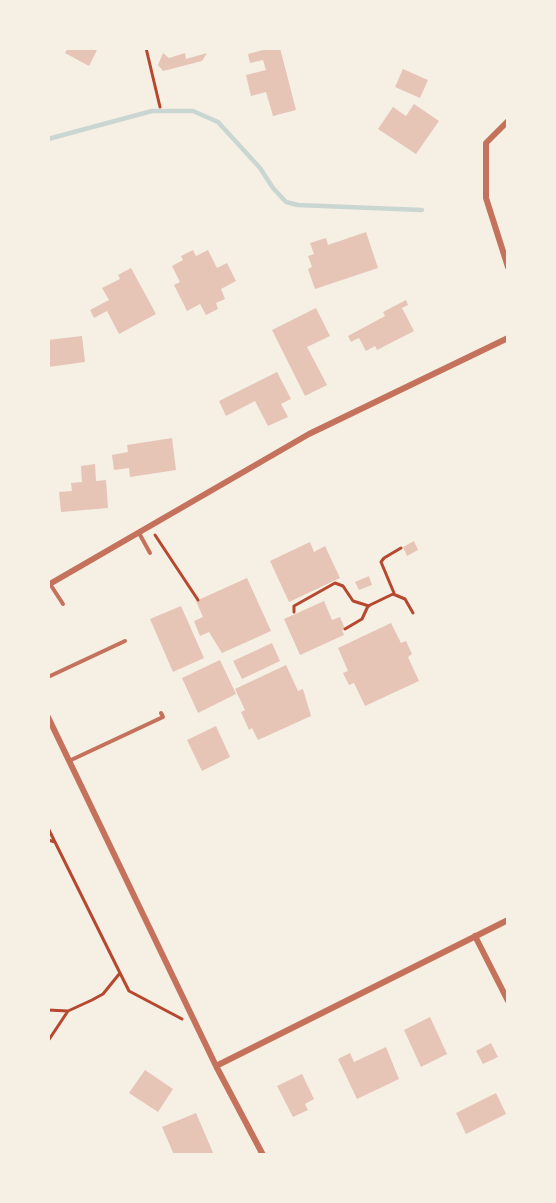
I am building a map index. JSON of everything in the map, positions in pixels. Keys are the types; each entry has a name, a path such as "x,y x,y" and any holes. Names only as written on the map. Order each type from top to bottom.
{"street":[{"path":"508,121 486,143 486,198 508,267"},
{"path":"49,584 309,434 508,338"},
{"path":"48,717 216,1066 263,1155"},
{"path":"216,1066 508,920"},
{"path":"476,936 508,1001"}],"lane":[{"path":"138,533 150,553"},
{"path":"49,584 63,604"},
{"path":"48,677 125,641"},
{"path":"69,761 163,717 161,713"}],"path":[{"path":"146,48 160,107"},
{"path":"148,527 173,559 198,600"},
{"path":"401,548 381,562 394,594 405,599 412,613"},
{"path":"294,612 294,606 335,583 343,586 353,601 369,606"},
{"path":"345,629 360,622 369,606 394,594"},
{"path":"48,828 129,991 198,1028"},
{"path":"48,840 55,842"},
{"path":"48,1010 68,1011 103,994 120,973"},
{"path":"48,1041 68,1011"}],"building":[{"path":"68,48 98,48 89,66 65,53"},
{"path":"280,48 296,110 273,116 266,92 251,96 246,75 266,70 263,60 250,63 248,54"},
{"path":"163,53 169,58 185,53 186,59 207,53 202,61 163,71 158,65"},
{"path":"403,69 428,80 420,98 395,87"},
{"path":"414,104 439,121 416,154 378,129 393,107 406,116"},
{"path":"366,232 378,268 315,289 308,269 312,267 308,256 314,254 310,243 326,238 328,245"},
{"path":"193,250 196,256 208,250 217,268 227,263 236,281 221,289 225,299 216,303 218,309 206,315 200,304 187,311 174,285 180,282 172,266 183,260 181,256"},
{"path":"131,268 156,314 119,334 107,311 94,318 90,310 109,300 102,288 120,279 118,275"},
{"path":"406,300 408,305 402,308 414,331 377,350 375,346 366,351 359,338 351,342 348,336 385,316 383,312"},
{"path":"316,308 330,336 307,347 327,385 305,396 272,330"},
{"path":"82,336 85,362 48,367 48,340"},
{"path":"277,372 291,399 281,404 288,417 268,426 255,401 226,416 219,401"},
{"path":"172,438 176,470 130,477 129,468 114,470 112,455 128,452 127,445"},
{"path":"95,464 96,481 106,480 108,508 61,512 59,492 72,491 71,483 82,482 81,466"},
{"path":"414,541 418,550 407,556 403,547"},
{"path":"310,542 314,552 325,546 340,578 289,602 270,561"},
{"path":"369,576 372,585 359,590 355,582"},
{"path":"247,578 271,631 222,653 209,632 200,636 194,621 203,617 196,601"},
{"path":"324,601 332,620 340,617 345,629 342,630 344,635 300,655 284,619"},
{"path":"181,606 204,658 173,672 150,619"},
{"path":"391,623 401,643 406,641 412,654 408,657 419,681 365,706 354,683 349,685 343,673 348,671 338,648"},
{"path":"272,643 280,661 242,679 233,661"},
{"path":"220,660 236,694 198,713 182,678"},
{"path":"286,665 298,691 303,689 311,716 258,740 252,728 249,730 241,712 245,710 235,689"},
{"path":"216,726 230,757 202,771 187,740"},
{"path":"430,1017 447,1054 421,1067 404,1030"},
{"path":"491,1043 498,1057 483,1064 476,1051"},
{"path":"386,1047 399,1079 357,1099 338,1059 350,1053 354,1062"},
{"path":"145,1070 173,1089 158,1112 129,1093"},
{"path":"302,1074 314,1099 305,1104 308,1110 293,1117 277,1086"},
{"path":"496,1093 506,1114 466,1134 456,1113"},
{"path":"196,1113 214,1155 174,1155 162,1127"}],"waterway":[{"path":"48,139 152,111 193,111 218,122 260,168 273,188 286,202 298,205 422,210"}]}
